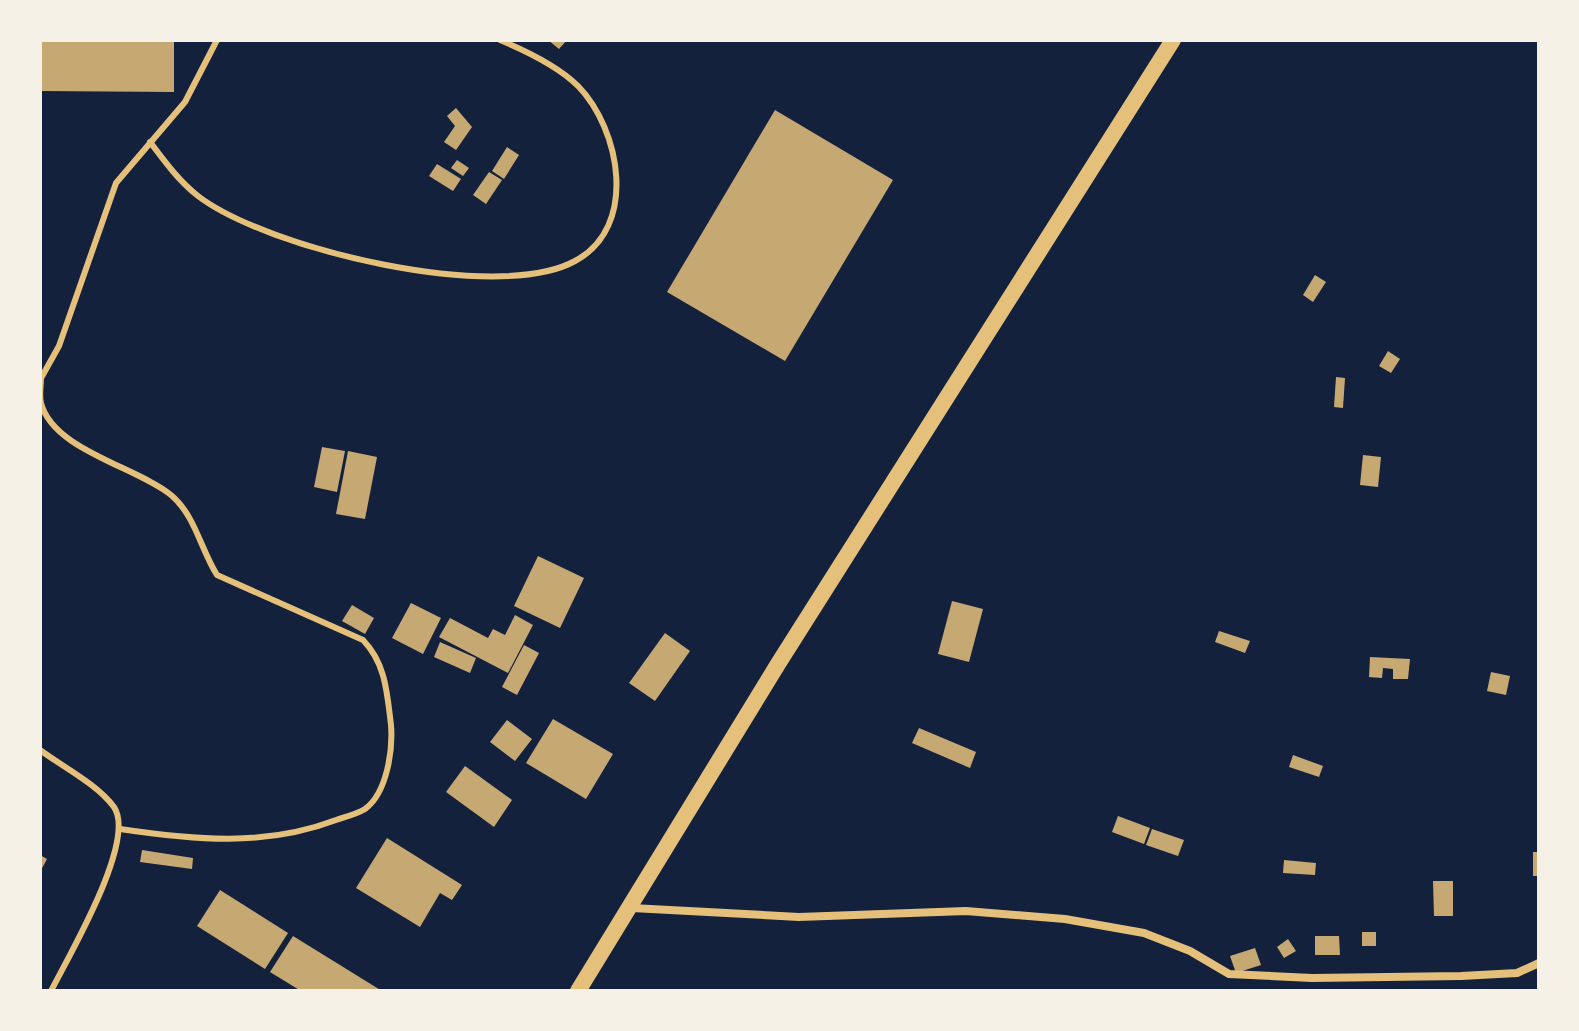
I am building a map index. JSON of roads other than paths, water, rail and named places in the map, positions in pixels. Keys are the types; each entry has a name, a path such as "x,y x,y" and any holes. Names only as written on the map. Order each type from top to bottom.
{"main road":[{"path":"578,991 632,908 778,664 1173,40"}],"street":[{"path":"632,908 799,917 966,911 1065,919 1144,933 1190,951 1229,974 1312,978 1461,976 1517,973 1539,963"}],"lane":[{"path":"120,829 185,838 261,840 321,826 365,809 381,787 392,743 387,691 376,654 363,640 217,575 196,529 172,496 83,447 49,419 40,402 41,379 59,346 116,183 185,102 217,40"},
{"path":"150,142 173,173 200,198 291,242 409,270 536,274 574,262 592,250 599,238 612,215 617,196 611,144 609,134 578,86 500,40"},
{"path":"40,750 115,809 120,829 105,880 51,991"}]}
